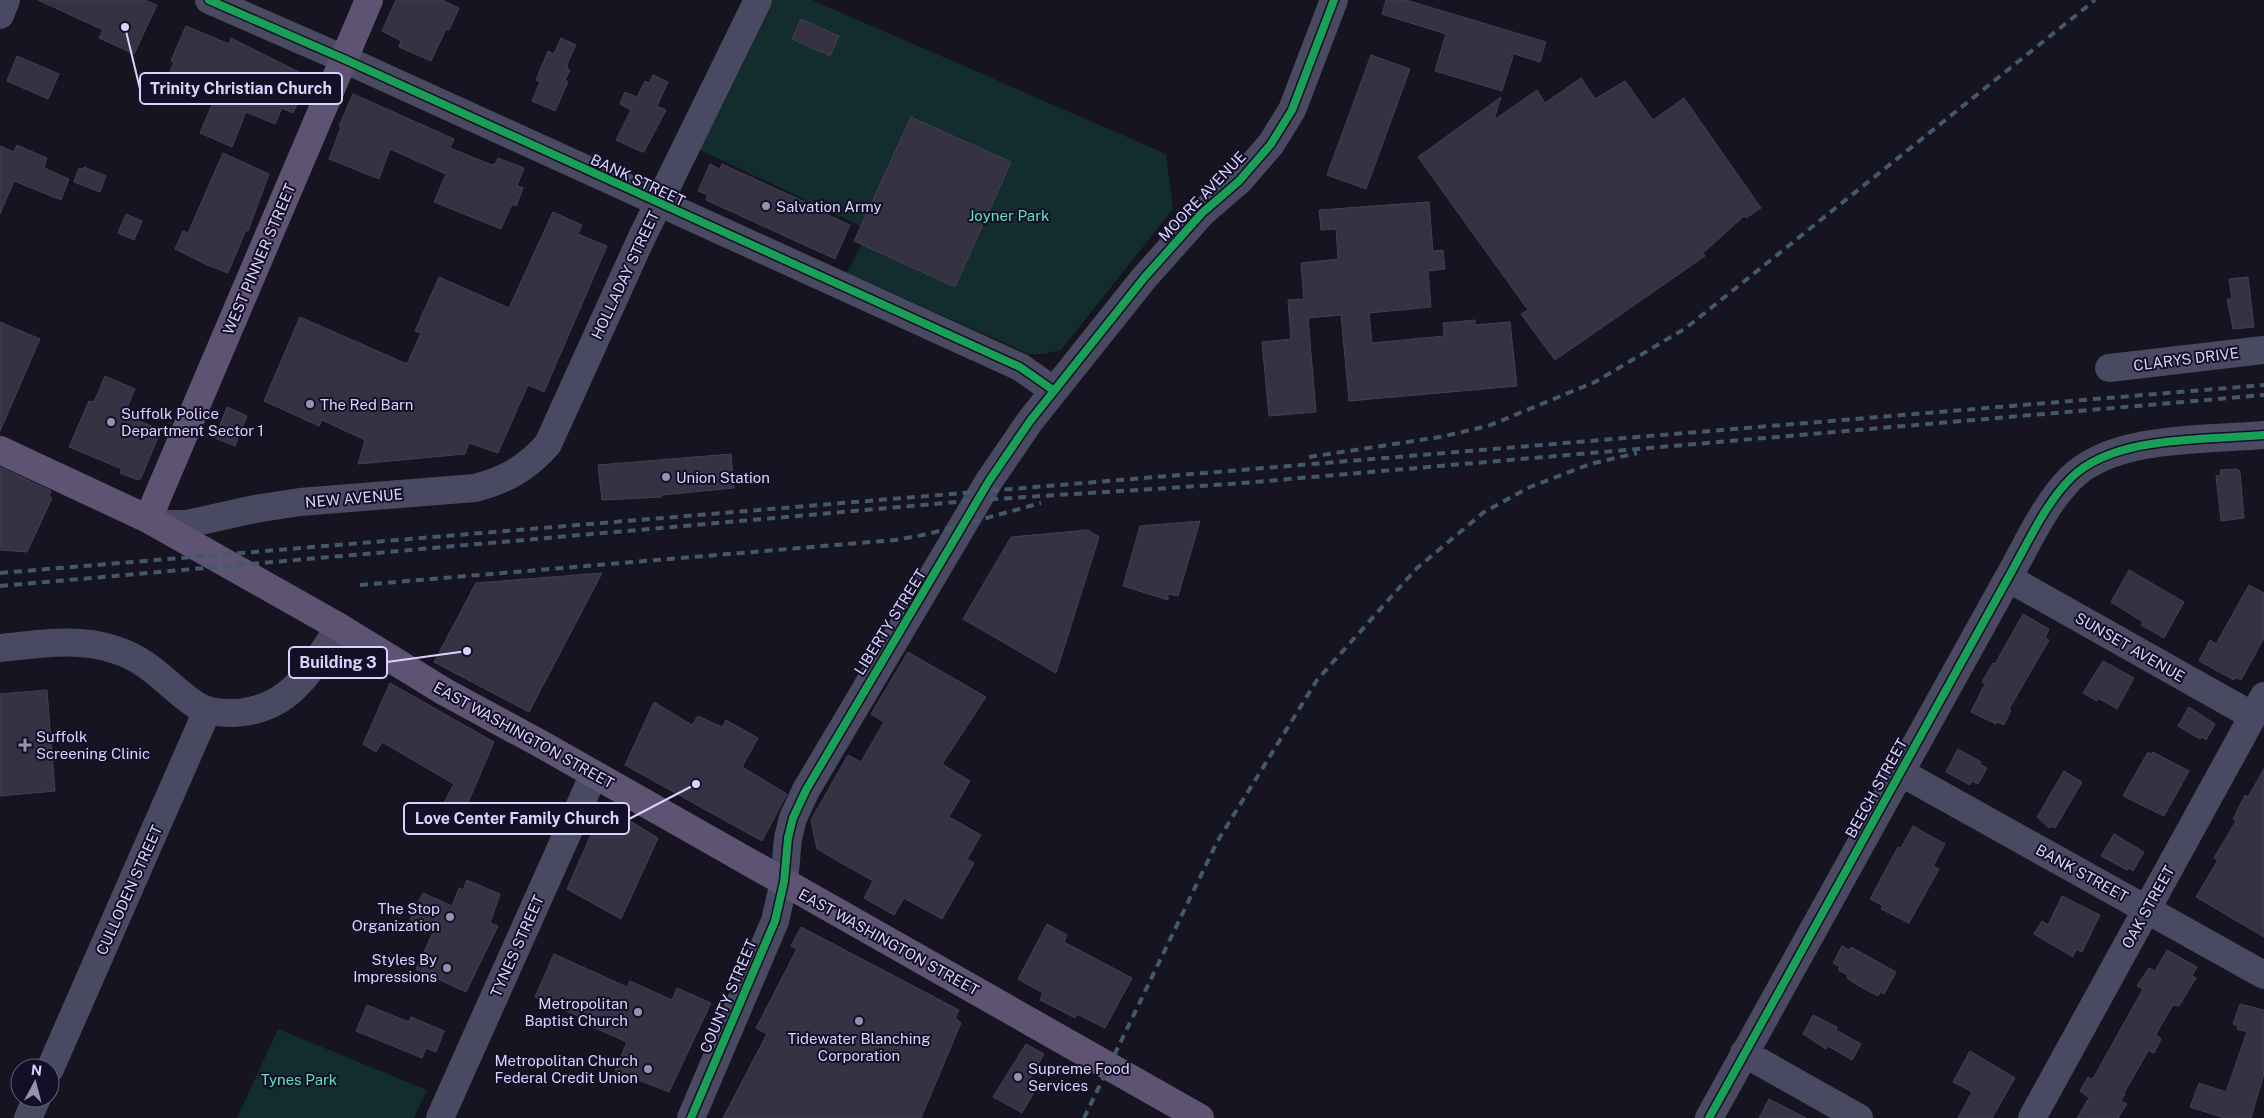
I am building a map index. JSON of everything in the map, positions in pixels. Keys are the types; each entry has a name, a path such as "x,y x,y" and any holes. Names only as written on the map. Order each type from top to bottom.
{"main road":[{"name":"WEST PINNER STREET","path":"148,518 369,0"},
{"name":"EAST WASHINGTON STREET","path":"0,450 148,518 339,627 445,692 594,774 1200,1118"}],"street":[{"path":"0,15 6,0"},
{"name":"BANK STREET","path":"209,0 344,59 1020,368 1053,390"},
{"name":"HOLLADAY STREET","path":"548,444 658,204 758,0"},
{"name":"MOORE AVENUE","path":"1053,390 1150,271 1202,213 1239,181 1271,144 1292,110 1334,0"},
{"name":"CLARYS DRIVE","path":"2109,368 2264,350"},
{"name":"LIBERTY STREET","path":"784,882 788,838 793,818 806,790 989,481 1053,390"},
{"name":"BEECH STREET","path":"1709,1118 2008,578 2055,497 2073,476 2092,462 2112,452 2141,445 2264,435"},
{"name":"NEW AVENUE","path":"148,518 168,524 187,524 255,508 300,502 476,488 496,483 516,473 534,460 548,444"},
{"name":"SUNSET AVENUE","path":"2008,578 2258,706"},
{"path":"0,648 66,642 91,643 116,650 146,663 193,703 208,711 247,712 272,704 295,689 311,670 339,627"},
{"name":"OAK STREET","path":"2032,1118 2258,706"},
{"name":"CULLODEN STREET","path":"55,1058 208,711"},
{"name":"BANK STREET","path":"1900,772 2264,975"},
{"name":"TYNES STREET","path":"440,1118 594,774"},
{"name":"COUNTY STREET","path":"691,1118 775,921 784,882"},
{"path":"1744,1054 1859,1118"}],"green space":[{"name":"Joyner Park","path":"770,0 812,0 1166,154 1173,209 1061,350 1044,354 1029,354 847,273 869,230 698,149"},
{"name":"Tynes Park","path":"278,1029 427,1090 414,1118 237,1118"}],"building":[{"path":"38,0 145,0 157,5 134,54 99,38 103,30"},
{"path":"396,0 442,0 459,8 449,30 446,29 431,61 399,47 401,41 382,31"},
{"path":"1386,0 1406,0 1546,42 1540,62 1511,53 1513,56 1502,91 1435,71 1446,34 1382,14"},
{"path":"801,19 839,36 830,56 792,39"},
{"path":"186,26 229,44 231,38 313,79 303,102 299,100 293,113 282,108 275,124 246,112 232,147 200,133 214,100 208,97 210,93 169,74 174,62 171,61"},
{"path":"561,38 576,45 568,62 567,68 570,70 565,80 568,82 555,111 532,101 540,82 536,80 548,51 554,54"},
{"path":"1371,55 1410,69 1366,189 1327,175"},
{"path":"17,56 59,74 48,99 7,81"},
{"path":"653,75 668,82 657,106 666,110 644,152 642,152 616,140 631,110 620,104 625,92 637,97 645,81 649,83"},
{"path":"1581,78 1595,99 1625,81 1653,120 1684,98 1761,208 1746,218 1744,216 1703,253 1705,256 1555,360 1521,314 1528,310 1418,157 1501,97 1494,120 1537,90 1545,103"},
{"path":"353,94 454,139 450,148 492,165 495,164 498,158 524,168 517,186 523,188 516,206 512,204 501,229 434,202 446,174 390,149 379,179 329,159 341,127 339,126"},
{"path":"911,117 1011,162 955,287 854,241"},
{"path":"17,145 47,158 44,168 69,179 61,200 14,181 0,214 0,146 14,152"},
{"path":"223,153 269,174 248,231 246,230 228,273 175,249 183,231 188,233"},
{"name":"Salvation Army","path":"710,164 720,169 722,164 827,212 826,214 850,225 835,259 706,200 708,195 698,191"},
{"path":"84,167 106,176 100,192 74,182 79,168 83,169"},
{"path":"1429,202 1433,251 1443,250 1445,269 1428,271 1431,307 1369,313 1372,343 1444,336 1443,323 1475,320 1475,325 1510,322 1517,386 1349,401 1341,315 1308,318 1316,412 1269,416 1262,342 1291,339 1288,300 1304,299 1301,263 1338,259 1336,229 1321,230 1319,210"},
{"path":"553,212 582,225 578,234 607,246 544,392 528,385 498,453 469,443 465,454 358,464 365,440 322,420 319,426 264,401 300,317 407,364 421,333 415,331 439,277 509,308"},
{"path":"126,214 142,221 134,240 118,233"},
{"path":"2248,277 2254,327 2233,329 2227,299 2232,299 2229,279"},
{"path":"0,322 40,339 0,431"},
{"name":"Suffolk Police Department Sector 1","path":"105,376 135,389 124,415 161,430 141,478 138,480 120,473 122,469 69,447 89,401 94,402"},
{"path":"227,407 247,416 235,446 215,438"},
{"name":"Union Station","path":"731,454 734,488 661,495 661,497 602,500 598,465"},
{"path":"0,467 51,491 49,496 52,498 27,552 0,550"},
{"path":"2238,469 2240,472 2244,518 2221,521 2216,476 2221,475 2220,470"},
{"path":"1200,521 1178,596 1168,594 1168,600 1123,586 1140,526"},
{"path":"1088,530 1099,537 1056,673 963,619 1011,537"},
{"path":"2129,570 2184,602 2164,638 2141,625 2143,622 2111,602"},
{"path":"602,573 529,712 434,662 476,583"},
{"path":"2249,585 2264,593 2264,638 2241,680 2235,677 2234,680 2199,661 2210,640 2216,644"},
{"path":"2023,614 2049,629 2045,638 2049,640 2009,709 2011,710 2004,725 1997,722 1996,724 1971,712 1985,684 1982,682 1993,663 1995,664"},
{"path":"908,652 986,697 942,764 970,781 949,817 981,835 967,859 974,863 942,919 904,898 894,915 864,898 873,881 817,849 811,820 848,755 861,762 884,722 871,714"},
{"path":"2103,661 2134,678 2117,709 2098,698 2097,701 2083,693"},
{"path":"390,683 494,742 464,812 444,803 454,784 382,742 376,752 363,744"},
{"path":"47,690 55,791 0,796 0,694"},
{"path":"654,702 692,725 698,716 722,727 726,720 758,738 742,767 787,794 762,841 625,765"},
{"path":"2189,707 2215,724 2206,740 2202,737 2200,739 2178,726"},
{"path":"1958,749 1981,762 1980,764 1987,768 1978,784 1972,781 1970,785 1946,772"},
{"path":"2148,752 2151,754 2153,752 2189,771 2164,816 2123,796"},
{"path":"2264,769 2264,937 2196,897 2218,860 2214,858 2236,821 2233,819 2245,795 2248,797"},
{"path":"2064,771 2082,782 2055,828 2050,826 2049,828 2037,817"},
{"path":"604,805 658,838 621,919 567,889"},
{"path":"1913,826 1945,844 1933,866 1939,869 1909,923 1881,909 1883,906 1870,899 1898,847 1901,848"},
{"path":"2114,834 2144,852 2133,871 2129,868 2127,870 2101,856"},
{"path":"467,880 500,894 490,923 498,926 466,992 416,969 434,930 410,920 423,893 452,906 459,888 463,890"},
{"path":"2062,896 2100,915 2082,952 2076,949 2073,957 2034,934 2042,921 2048,925"},
{"path":"1047,924 1067,935 1064,942 1132,978 1105,1028 1077,1014 1075,1018 1040,1000 1043,993 1018,979"},
{"name":"Tidewater Blanching Corporation","path":"801,927 959,1010 955,1018 961,1023 921,1118 723,1118 767,1034 756,1028 797,949 791,946"},
{"path":"1842,946 1849,950 1851,947 1896,972 1884,994 1880,992 1878,996 1857,985 1847,978 1848,975 1838,970 1840,967 1833,963"},
{"path":"2167,950 2197,967 2192,976 2196,978 2179,1006 2173,1005 2156,1034 2161,1039 2154,1053 2148,1050 2124,1093 2121,1101 2127,1104 2118,1118 2077,1118 2089,1098 2080,1091 2088,1077 2092,1079 2094,1077 2143,989 2137,986 2149,968 2155,971"},
{"name":"Metropolitan Baptist Church","path":"554,954 627,987 630,981 672,1000 677,988 711,1003 669,1092 615,1071 627,1042 588,1025 589,1021 535,997"},
{"path":"2240,1004 2264,1010 2264,1074 2251,1118 2224,1118 2190,1107 2199,1083 2226,1092 2247,1032 2237,1029 2238,1026 2233,1024"},
{"path":"367,1005 409,1022 411,1017 444,1031 436,1052 426,1048 422,1058 356,1031"},
{"path":"1813,1015 1837,1027 1836,1030 1861,1044 1852,1060 1828,1046 1826,1049 1803,1034"},
{"name":"Supreme Food Services","path":"1026,1044 1044,1054 1028,1082 1037,1087 1022,1113 993,1097"},
{"path":"1970,1051 2015,1078 1992,1118 1958,1118 1972,1092 1953,1082"},
{"path":"1769,1099 1806,1118 1759,1118"}],"railway":[{"path":"1309,457 1440,437 1488,426 1595,382 1686,328 2095,0"},
{"path":"0,573 2264,385"},
{"path":"0,586 979,500 1231,484 2264,395"},
{"path":"1084,1118 1217,842 1317,680 1416,569 1484,512 1530,487 1590,464 1637,453"},
{"path":"360,585 895,540 928,534 1041,503"}],"cycle path":[{"path":"209,0 344,59 1020,367 1053,390"},
{"path":"691,1118 775,921 784,882 788,838 793,818 806,790 989,481 1030,421 1144,278 1202,213 1239,181 1271,144 1292,110 1334,0"},
{"path":"1709,1118 2052,500 2071,478 2089,464 2111,454 2162,442 2264,435"}],"place":[{"name":"Trinity Christian Church","path":"125,27"},
{"name":"Salvation Army","path":"766,206"},
{"name":"The Red Barn","path":"310,404"},
{"name":"Suffolk Police Department Sector 1","path":"111,422"},
{"name":"Union Station","path":"666,477"},
{"name":"Building 3","path":"467,651"},
{"name":"Suffolk Screening Clinic","path":"25,745"},
{"name":"Love Center Family Church","path":"696,784"},
{"name":"The Stop Organization","path":"450,917"},
{"name":"Styles By Impressions","path":"447,968"},
{"name":"Metropolitan Baptist Church","path":"638,1012"},
{"name":"Tidewater Blanching Corporation","path":"859,1021"},
{"name":"Metropolitan Church Federal Credit Union","path":"648,1069"},
{"name":"Supreme Food Services","path":"1018,1077"}]}
